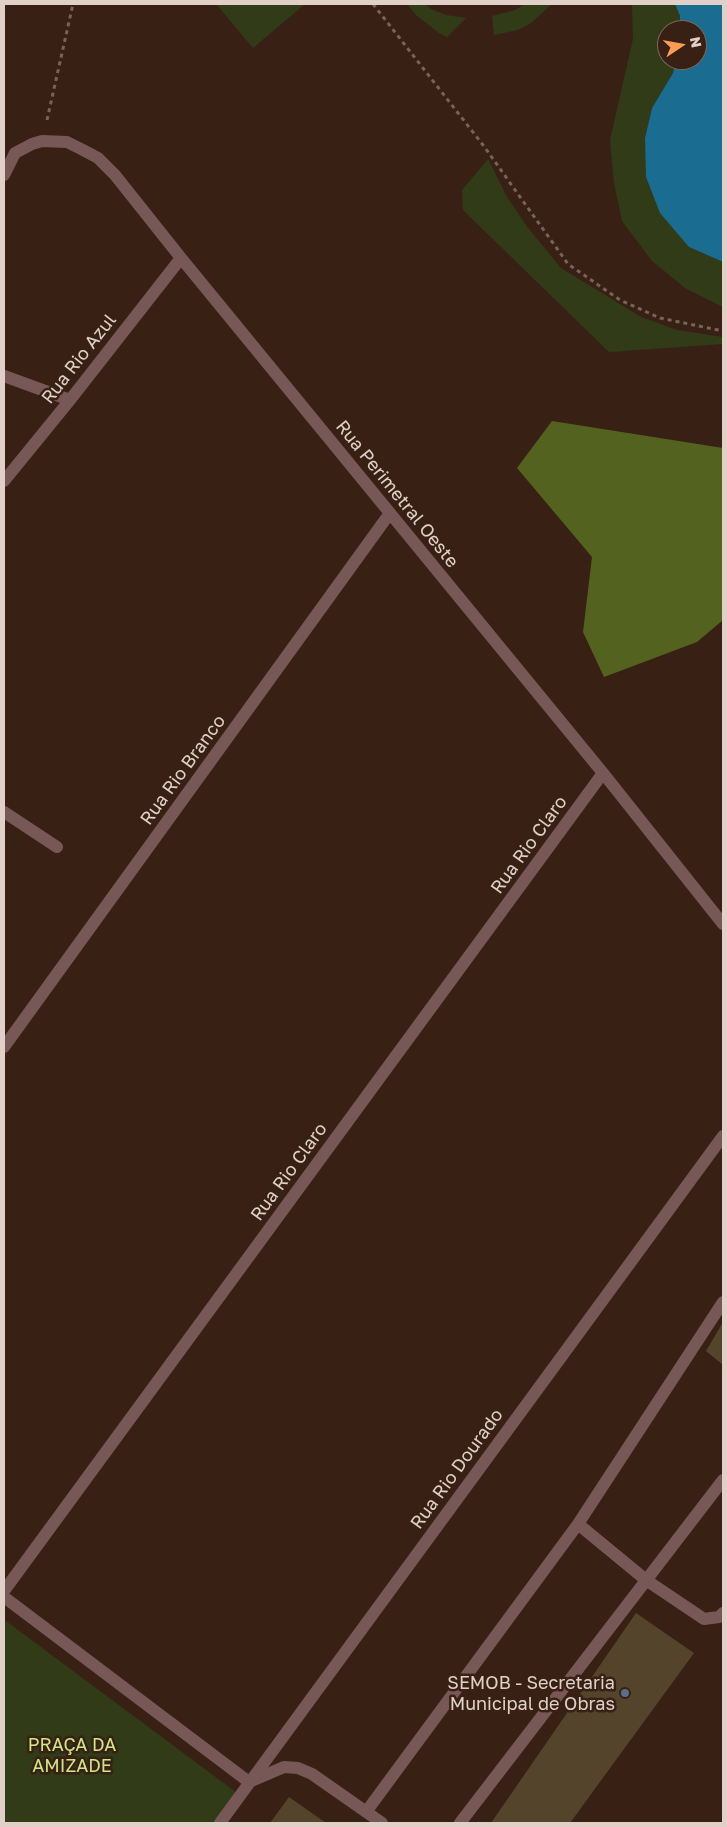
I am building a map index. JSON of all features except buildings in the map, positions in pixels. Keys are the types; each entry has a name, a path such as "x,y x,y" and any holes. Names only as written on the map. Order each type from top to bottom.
{"street":[{"name":"Rua Perimetral Oeste","path":"4,175 15,153 42,141 67,142 98,158 115,175 603,773 723,924"},
{"name":"Rua Rio Azul","path":"4,481 181,258"},
{"path":"4,376 70,400"},
{"name":"Rua Rio Branco","path":"4,1047 390,513"},
{"name":"Rua Rio Claro","path":"4,1590 603,773"},
{"path":"4,812 57,847"},
{"name":"Rua Rio Dourado","path":"220,1823 723,1136"},
{"path":"366,1812 578,1524 723,1302"},
{"path":"460,1823 723,1480"},
{"path":"578,1524 646,1580 704,1618 719,1617 723,1613"},
{"path":"4,1598 249,1782 284,1767 298,1768 312,1774 382,1823"}],"path":[{"path":"42,141 74,4"},
{"path":"373,4 483,145 568,264 620,300 660,318 723,331"}],"green space":[{"path":"216,4 305,4 253,48"},
{"path":"407,4 425,4 431,9 446,15 466,18 447,37 416,15"},
{"path":"525,4 552,4 531,23 518,30 494,35 492,16 515,10"},
{"path":"632,4 675,4 680,20 657,20 657,70 674,70 652,108 645,138 689,247 723,262 723,307 685,288 652,261 622,221 614,183 610,140 633,39"},
{"path":"488,159 507,197 528,228 561,268 641,317 677,330 723,337 723,344 609,352 463,210 462,190"},
{"path":"552,421 723,448 723,620 697,642 604,677 583,632 592,557 517,468"},
{"name":"PRAÇA DA AMIZADE","path":"6,1621 237,1793 214,1823 4,1823 4,1623"}],"water":[{"path":"675,4 723,4 723,262 689,247 660,213 646,177 645,138 652,108 674,70 707,70 707,20 680,20"}],"place":[{"name":"SEMOB - Secretaria Municipal de Obras","path":"625,1693"}]}
